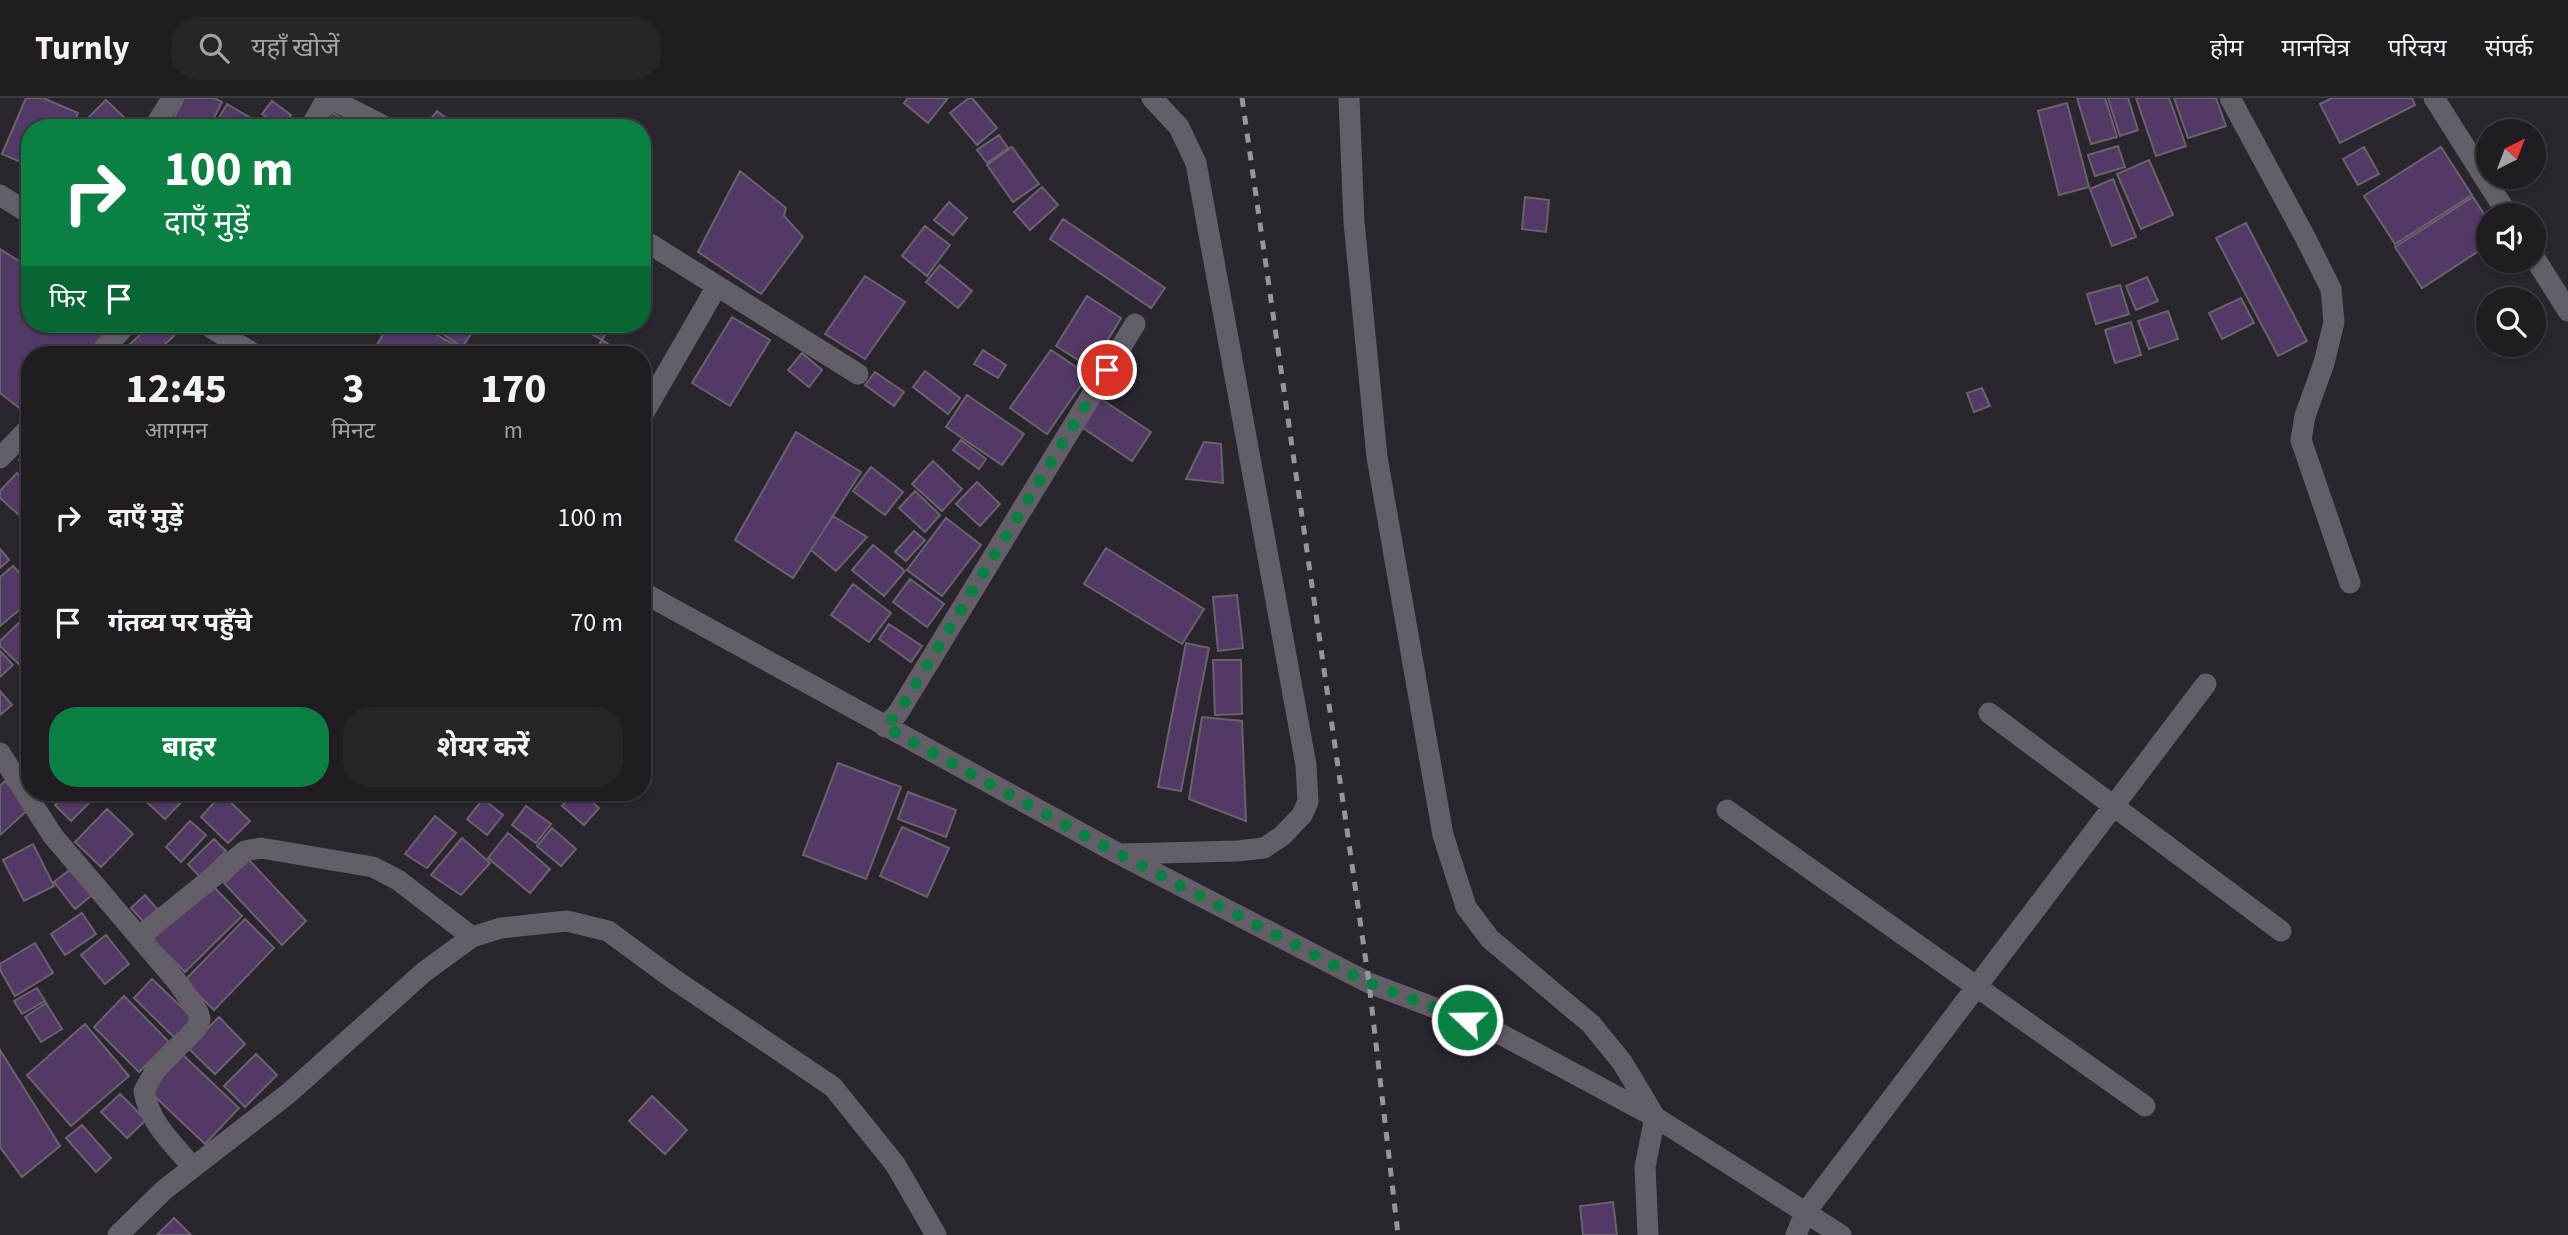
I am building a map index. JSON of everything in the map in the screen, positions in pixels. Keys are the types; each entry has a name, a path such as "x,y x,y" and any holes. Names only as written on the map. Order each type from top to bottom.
{"street":[{"path":"160,119 172,98"},
{"path":"315,119 328,98 370,119"},
{"path":"1119,854 1264,848 1282,836 1302,815 1308,802 1306,765 1196,163 1179,127 1152,98"},
{"path":"1349,98 1354,222 1377,457 1443,835 1466,907 1490,939 1591,1024 1622,1062 1655,1117 1645,1167 1648,1235"},
{"path":"2230,98 2331,289 2334,322 2324,363 2305,416 2301,440 2350,583"},
{"path":"2434,98 2500,203"},
{"path":"0,195 21,208"},
{"path":"651,245 858,374"},
{"path":"2544,273 2568,311"},
{"path":"651,400 717,286"},
{"path":"885,727 898,713 1135,324"},
{"path":"107,346 119,333"},
{"path":"220,333 241,346"},
{"path":"0,458 21,436"},
{"path":"651,597 1119,854 1369,983 1491,1029 1655,1117 1841,1235"},
{"path":"1796,1235 1805,1213 2206,684"},
{"path":"1989,713 2281,931"},
{"path":"0,753 21,786"},
{"path":"31,801 53,836 179,984 198,1012 200,1019 196,1029 156,1069 144,1091 146,1105 156,1123 193,1167"},
{"path":"1727,810 2145,1106"},
{"path":"139,937 245,851 261,848 373,867 398,880 472,937"},
{"path":"118,1235 164,1190 289,1093 424,972 472,937 501,928 567,921 608,931 672,978 834,1087 895,1164 936,1235"}],"building":[{"path":"26,98 43,98 78,113 76,119 21,119 21,162 2,154"},
{"path":"184,98 214,98 222,102 214,119 174,118"},
{"path":"908,98 948,98 928,123 904,103"},
{"path":"972,98 997,128 977,145 950,113"},
{"path":"2077,98 2105,98 2117,137 2091,144"},
{"path":"2108,98 2128,98 2138,130 2120,136"},
{"path":"2136,98 2169,98 2186,146 2156,156"},
{"path":"2174,98 2216,98 2226,126 2188,138"},
{"path":"2332,98 2412,98 2415,105 2340,143 2320,104"},
{"path":"106,100 126,119 91,119 89,117"},
{"path":"272,101 291,115 288,119 269,119 262,114"},
{"path":"2067,103 2089,187 2059,195 2038,111"},
{"path":"227,104 252,119 218,119"},
{"path":"437,111 447,119 431,119"},
{"path":"331,112 343,119 327,119"},
{"path":"999,135 1008,148 987,163 977,150"},
{"path":"2118,146 2125,167 2095,176 2088,155"},
{"path":"1012,147 1039,184 1013,202 987,165"},
{"path":"2364,147 2379,174 2358,185 2343,159"},
{"path":"2441,147 2472,195 2395,244 2364,196"},
{"path":"2149,160 2173,215 2141,229 2117,174"},
{"path":"740,171 786,208 784,216 803,237 761,294 698,252"},
{"path":"2113,179 2136,237 2112,246 2090,189"},
{"path":"1042,187 1058,205 1030,230 1014,212"},
{"path":"1525,197 1549,200 1546,232 1522,229"},
{"path":"2473,197 2477,203 2476,253 2422,288 2395,247"},
{"path":"949,202 967,218 953,235 934,220"},
{"path":"1063,219 1165,288 1151,308 1050,239"},
{"path":"2246,223 2307,341 2278,356 2216,238"},
{"path":"925,226 950,245 927,276 902,256"},
{"path":"0,249 21,262 21,333 108,333 99,346 21,346 21,409 0,393"},
{"path":"940,265 972,291 958,308 926,282"},
{"path":"865,276 905,302 865,359 825,334"},
{"path":"2147,277 2158,301 2136,310 2126,286"},
{"path":"2120,285 2129,314 2096,324 2087,294"},
{"path":"1087,296 1121,318 1091,368 1056,346"},
{"path":"2241,298 2254,323 2222,339 2209,313"},
{"path":"2168,311 2178,339 2149,349 2138,321"},
{"path":"732,317 770,340 730,406 692,383"},
{"path":"2131,322 2141,355 2115,363 2105,330"},
{"path":"142,333 171,333 174,336 163,346 128,346"},
{"path":"384,333 433,333 457,346 379,346"},
{"path":"441,333 472,333 461,346"},
{"path":"590,333 606,333 602,340"},
{"path":"602,340 612,346 598,346"},
{"path":"983,350 1006,365 998,378 974,364"},
{"path":"1051,350 1088,375 1047,434 1010,408"},
{"path":"802,353 822,370 809,387 788,370"},
{"path":"925,371 960,398 948,414 913,387"},
{"path":"875,372 904,392 894,406 865,385"},
{"path":"1982,388 1990,406 1974,412 1967,393"},
{"path":"967,395 1024,434 1002,465 946,427"},
{"path":"1098,397 1151,432 1132,461 1080,426"},
{"path":"796,432 861,472 793,578 735,540"},
{"path":"961,440 986,459 979,469 953,450"},
{"path":"1204,442 1221,444 1223,483 1186,479"},
{"path":"933,461 962,489 942,511 912,484"},
{"path":"871,467 903,492 885,515 853,491"},
{"path":"17,473 21,477 21,517 0,498 0,491"},
{"path":"977,482 1000,504 980,526 956,504"},
{"path":"915,491 940,515 925,532 899,508"},
{"path":"833,516 867,537 836,571 811,550"},
{"path":"946,518 981,545 942,596 907,570"},
{"path":"914,531 925,540 906,561 895,552"},
{"path":"873,545 905,571 884,596 852,570"},
{"path":"1106,548 1204,609 1182,644 1084,584"},
{"path":"0,549 9,560 0,568"},
{"path":"13,566 21,575 21,608 0,626 0,577"},
{"path":"910,579 944,604 927,627 893,602"},
{"path":"853,584 891,613 869,642 831,615"},
{"path":"1237,595 1243,648 1218,651 1213,597"},
{"path":"21,621 21,666 0,646 0,641"},
{"path":"889,624 922,646 911,662 879,639"},
{"path":"1186,643 1209,648 1181,791 1158,787"},
{"path":"0,651 13,665 0,677"},
{"path":"1213,660 1241,660 1242,714 1215,715"},
{"path":"0,691 12,705 0,715"},
{"path":"1202,717 1242,721 1246,821 1189,799"},
{"path":"838,763 901,787 866,879 803,855"},
{"path":"5,781 30,808 0,835 0,786"},
{"path":"908,792 956,810 946,837 898,819"},
{"path":"59,801 89,803 71,821 55,805"},
{"path":"146,801 182,801 165,819"},
{"path":"216,801 229,801 250,821 228,843 201,817"},
{"path":"481,801 486,801 503,815 487,835 467,819"},
{"path":"566,801 592,801 599,808 584,825 562,806"},
{"path":"526,806 551,824 536,843 512,825"},
{"path":"107,809 133,834 101,867 75,842"},
{"path":"435,816 456,833 427,868 405,854"},
{"path":"190,821 206,835 181,862 166,847"},
{"path":"902,827 949,848 927,897 880,876"},
{"path":"552,828 576,849 561,866 537,846"},
{"path":"508,833 550,869 530,893 488,858"},
{"path":"462,838 490,863 461,895 431,875"},
{"path":"214,839 226,851 200,877 188,864"},
{"path":"33,844 54,886 24,901 3,860"},
{"path":"249,860 306,921 282,945 224,883"},
{"path":"71,869 92,895 75,909 54,882"},
{"path":"210,883 242,916 185,972 152,939"},
{"path":"145,895 158,910 144,922 131,908"},
{"path":"82,913 96,934 65,955 51,934"},
{"path":"245,919 274,948 214,1010 184,981"},
{"path":"106,935 129,964 105,984 81,955"},
{"path":"35,943 53,973 15,996 0,970 0,964"},
{"path":"152,979 195,1020 176,1039 134,998"},
{"path":"37,988 45,1001 22,1014 14,1001"},
{"path":"124,996 169,1042 139,1072 94,1027"},
{"path":"46,1003 62,1029 41,1042 25,1017"},
{"path":"219,1017 245,1044 215,1074 188,1048"},
{"path":"85,1024 129,1076 71,1126 27,1075"},
{"path":"0,1050 60,1146 22,1177 0,1147"},
{"path":"256,1054 277,1075 245,1107 224,1086"},
{"path":"183,1055 239,1108 205,1144 149,1091"},
{"path":"120,1094 146,1120 127,1138 101,1112"},
{"path":"652,1096 687,1130 665,1154 629,1121"},
{"path":"82,1125 111,1158 96,1172 66,1138"},
{"path":"1613,1202 1617,1235 1583,1235 1580,1206"},
{"path":"174,1218 191,1235 157,1235"}],"railway":[{"path":"1242,98 1369,983 1398,1235"}],"route":[{"path":"1107,370 898,713 885,727 1119,854 1369,983 1467,1020"}]}
